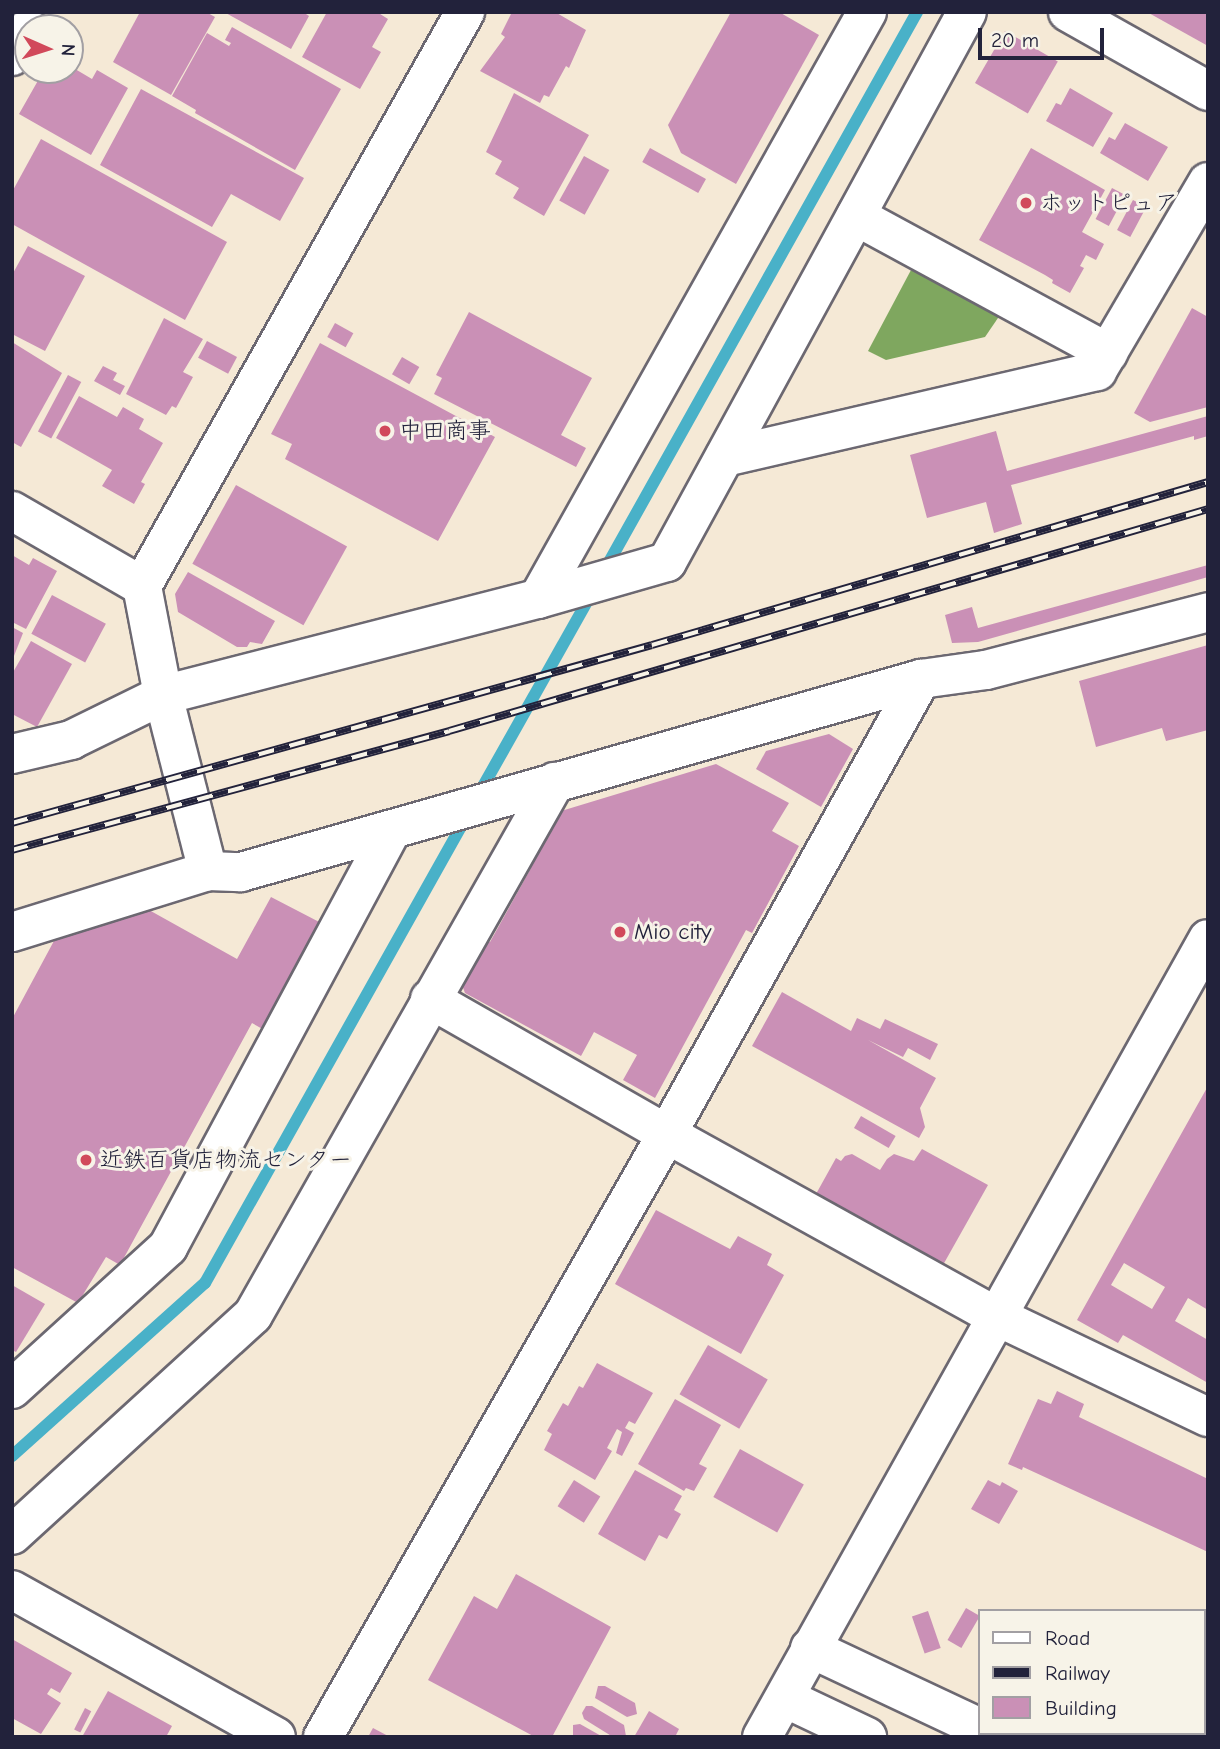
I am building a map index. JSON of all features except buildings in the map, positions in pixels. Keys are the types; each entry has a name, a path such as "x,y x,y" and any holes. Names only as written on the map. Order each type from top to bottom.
{"street":[{"path":"543,597 867,12"},
{"path":"12,754 71,740 163,695 543,597 667,562 967,12"},
{"path":"1068,12 1208,91"},
{"path":"208,871 163,695 142,586 452,17"},
{"path":"725,457 1097,371 1208,182"},
{"path":"856,216 1108,353"},
{"path":"12,511 142,586"},
{"path":"12,932 208,871 241,872 921,679 986,670 1208,612"},
{"path":"323,1737 667,1134 921,679"},
{"path":"12,1535 253,1315 555,782"},
{"path":"12,1389 168,1247 397,829"},
{"path":"762,1737 1208,939"},
{"path":"430,999 996,1316 1208,1417"},
{"path":"12,1590 275,1737"},
{"path":"810,1648 978,1727"},
{"path":"785,1698 867,1737"}],"green space":[{"path":"911,270 1000,315 985,337 886,360 868,351"}],"waterway":[{"path":"604,571 917,12"},
{"path":"477,797 592,593"},
{"path":"12,1456 205,1283 467,816"}],"railway":[{"path":"12,823 652,645 1208,482"},
{"path":"12,850 449,731 1208,509"}],"place":[{"name":"ホットピュア","path":"1026,203"},
{"name":"中田商事","path":"385,431"},
{"name":"Mio city","path":"620,932"},
{"name":"近鉄百貨店物流センター","path":"86,1160"}]}
